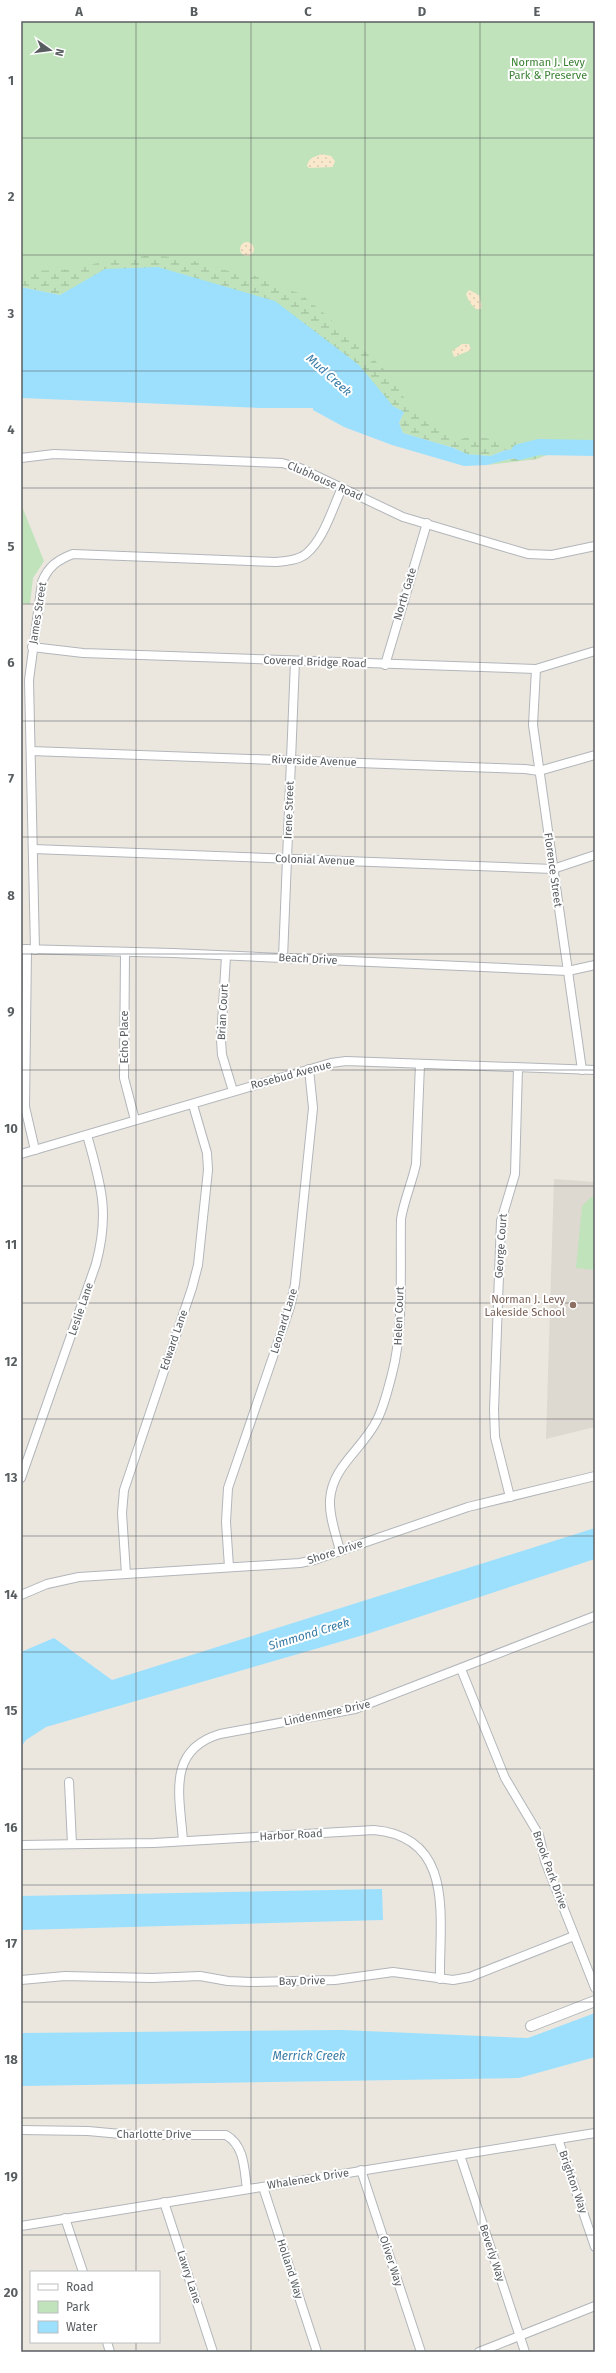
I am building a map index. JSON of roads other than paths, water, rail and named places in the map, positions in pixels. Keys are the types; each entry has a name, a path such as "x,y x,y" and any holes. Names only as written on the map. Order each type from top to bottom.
{"street":[{"name":"Clubhouse Road","path":"21,458 54,454 275,462 300,468 403,516 528,554 567,554 595,546"},
{"name":"James Street","path":"35,1150 25,1107 28,949 33,849 29,680 32,647 42,582 50,567 61,559 73,554 276,562 293,560 305,554 316,542 342,488"},
{"name":"North Gate","path":"386,664 427,523"},
{"name":"Covered Bridge Road","path":"32,647 83,653 295,662 536,669 595,651"},
{"name":"Irene Street","path":"283,958 295,662"},
{"name":"Florence Street","path":"536,669 532,712 539,771 582,1070"},
{"name":"Riverside Avenue","path":"31,751 525,769 539,771 595,755"},
{"name":"Colonial Avenue","path":"33,849 553,869 595,855"},
{"name":"Beach Drive","path":"28,949 283,958 568,972 595,965"},
{"name":"Echo Place","path":"125,952 124,1078 135,1120"},
{"name":"Brian Court","path":"226,956 221,1040 222,1055 233,1091"},
{"name":"Rosebud Avenue","path":"21,1154 135,1120 193,1105 233,1091 310,1069 346,1061 595,1070"},
{"name":"Helen Court","path":"340,1551 330,1513 330,1499 335,1479 344,1462 364,1441 377,1420 398,1351 401,1219 404,1199 413,1180 416,1164 420,1064"},
{"name":"George Court","path":"510,1497 495,1438 494,1410 500,1221 515,1174 518,1068"},
{"name":"Leonard Lane","path":"229,1567 226,1522 228,1488 290,1307 295,1284 313,1108 310,1069"},
{"name":"Edward Lane","path":"126,1574 122,1513 124,1490 192,1288 198,1265 208,1170 207,1153 193,1105"},
{"name":"Leslie Lane","path":"21,1478 89,1286 103,1240 104,1204 100,1180 86,1135"},
{"name":"Shore Drive","path":"21,1595 61,1580 126,1574 300,1563 468,1508 595,1476"},
{"name":"Lindenmere Drive","path":"183,1841 180,1773 187,1754 201,1741 220,1734 355,1709 595,1616"},
{"name":"Brook Park Drive","path":"461,1669 504,1778 539,1835 545,1861 595,1988"},
{"path":"69,1782 72,1844"},
{"name":"Harbor Road","path":"21,1845 183,1841 374,1830 393,1832 404,1837 426,1854 436,1874 439,1889 440,1979"},
{"name":"Bay Drive","path":"21,1980 65,1976 152,1978 200,1976 228,1981 258,1982 335,1980 393,1972 453,1980 470,1977 574,1936"},
{"path":"531,2026 595,2001"},
{"name":"Charlotte Drive","path":"21,2130 88,2131 132,2135 226,2135 234,2140 240,2149 247,2189"},
{"name":"Whaleneck Drive","path":"21,2226 595,2133"},
{"name":"Brighton Way","path":"558,2139 595,2247"},
{"name":"Beverly Way","path":"460,2155 525,2352"},
{"name":"Oliver Way","path":"361,2170 421,2352"},
{"name":"Holland Way","path":"263,2187 317,2352"},
{"name":"Lawry Lane","path":"164,2202 213,2352"},
{"path":"65,2218 83,2271"},
{"path":"479,2352 595,2306"}],"water":[{"path":"158,267 275,301 359,365 393,406 404,412 399,423 403,433 454,448 467,454 490,456 506,450 539,447 530,454 487,465 464,466 392,445 344,427 313,410 313,408 261,408 21,398 21,287 60,295 105,269"},
{"name":"Simmond Creek","path":"595,1528 595,1559 367,1634 46,1727 26,1740 21,1747 21,1652 54,1638 112,1680"},
{"path":"382,1889 383,1920 21,1930 21,1896"},
{"name":"Merrick Creek","path":"595,2013 595,2057 519,2078 21,2086 21,2033 342,2030 528,2038"}],"waterway":[{"name":"Mud Creek","path":"519,452 539,447 595,448"}],"place":[{"name":"Norman J. Levy Lakeside School","path":"573,1305"}],"park label":[{"name":"Norman J. Levy Park & Preserve","path":"548,68"}]}
